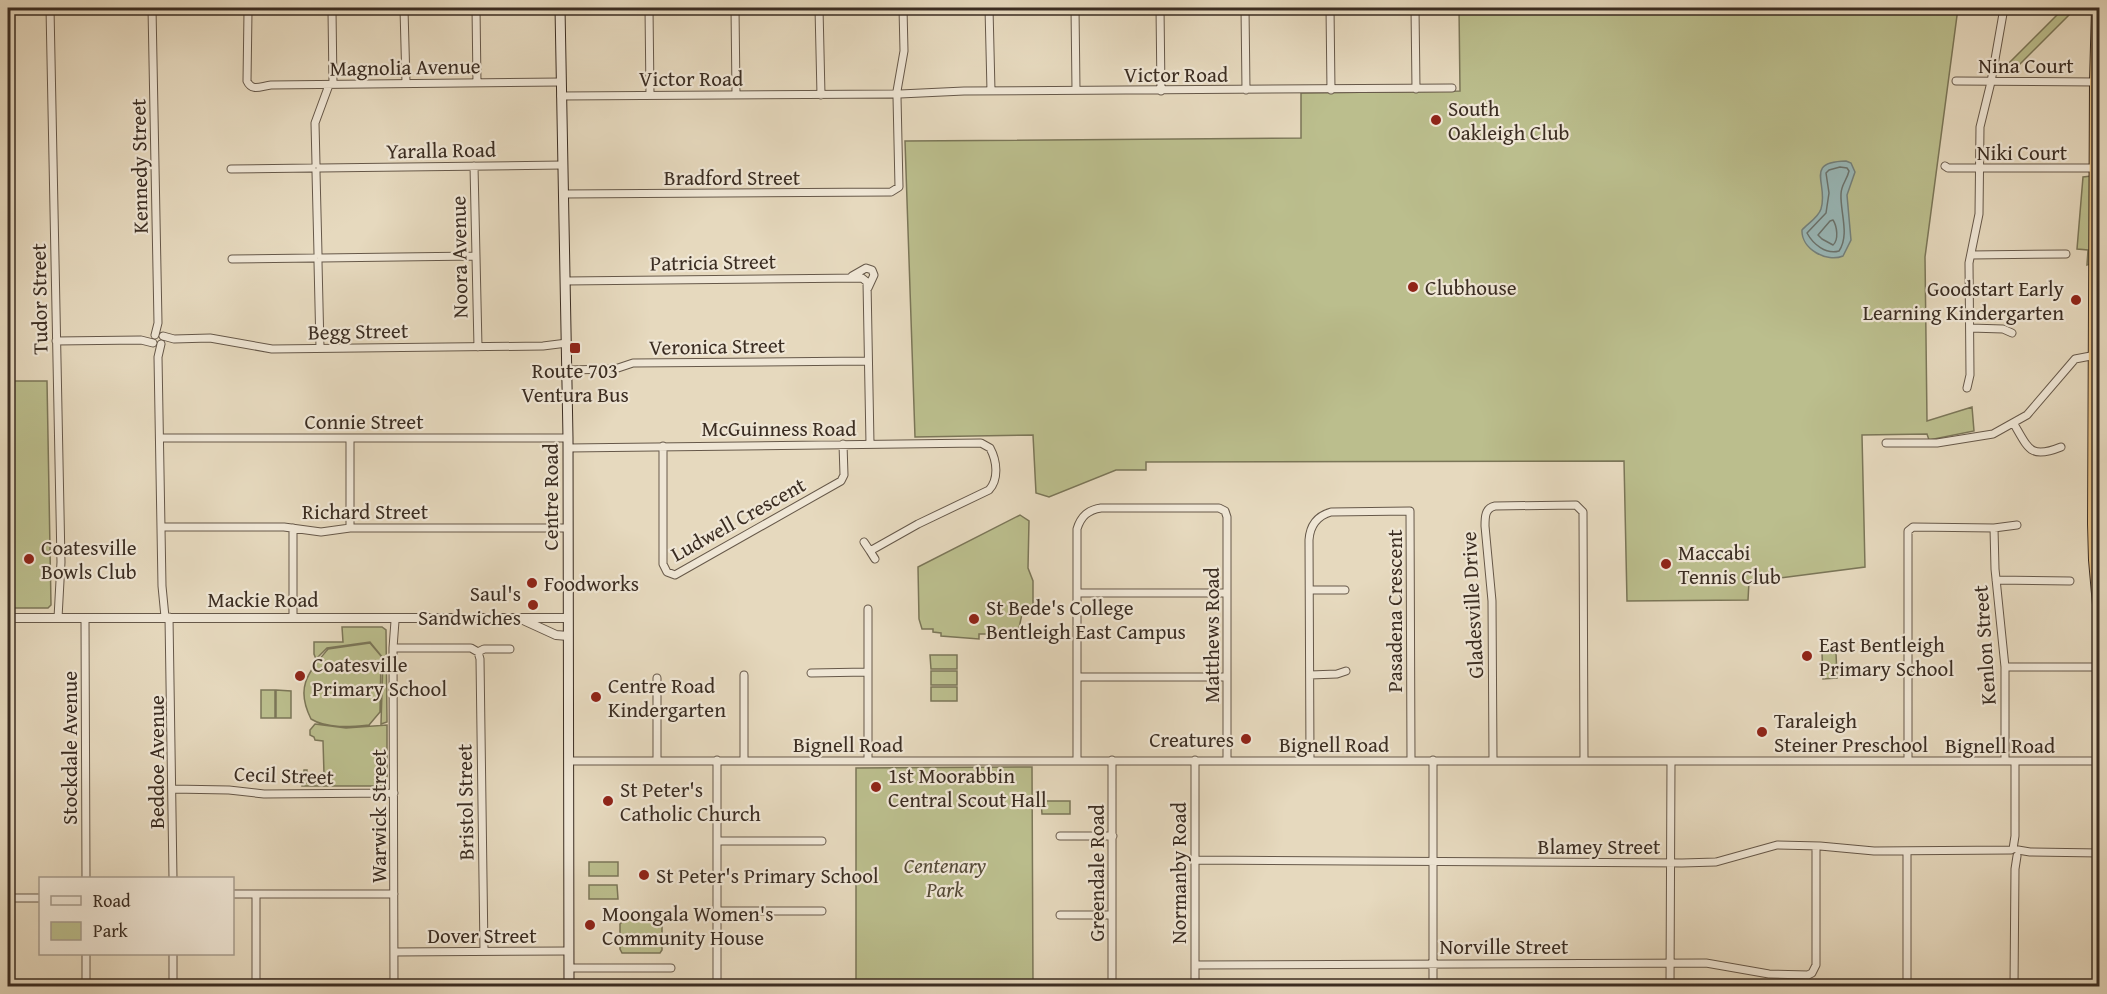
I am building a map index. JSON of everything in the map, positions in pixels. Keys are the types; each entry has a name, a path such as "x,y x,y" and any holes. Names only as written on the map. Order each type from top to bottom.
{"highway":[{"path":"2098,8 2094,534 2100,615"}],"main road":[{"name":"Centre Road","path":"560,8 568,443 569,987"}],"street":[{"name":"Tudor Street","path":"50,8 61,618"},
{"name":"Kennedy Street","path":"153,8 162,586 167,617"},
{"path":"648,8 650,95"},
{"path":"735,8 736,94"},
{"path":"819,8 820,95"},
{"path":"897,94 904,51 903,8"},
{"path":"989,8 991,91"},
{"path":"1075,8 1076,90"},
{"path":"1160,8 1161,91"},
{"path":"1245,8 1246,90"},
{"path":"1330,8 1331,90"},
{"path":"1415,8 1416,89"},
{"path":"1967,388 1970,375 1969,263 1979,214 1980,127 1991,82 2004,8"},
{"path":"404,9 406,83"},
{"path":"476,9 477,83"},
{"path":"320,348 315,123 331,84 332,11"},
{"name":"Magnolia Avenue","path":"248,12 247,81 254,88 271,85 561,82"},
{"name":"Nina Court","path":"1956,81 2096,82"},
{"name":"Victor Road","path":"561,96 1452,87"},
{"name":"Bradford Street","path":"563,194 891,192 899,187 897,94"},
{"name":"Yaralla Road","path":"231,169 562,165"},
{"name":"Niki Court","path":"1945,165 1948,168 2098,168"},
{"name":"Noora Avenue","path":"474,166 477,347"},
{"path":"1971,255 2066,254"},
{"path":"232,259 476,256"},
{"path":"850,277 866,268 872,270 874,275 867,290 870,444"},
{"name":"Patricia Street","path":"565,281 850,277 862,278 867,282 867,290"},
{"path":"1970,328 2003,328 2012,333"},
{"name":"Begg Street","path":"56,341 210,339 269,349 567,345"},
{"path":"1886,443 1937,443 1993,434 2014,424 2034,409 2075,359 2097,347"},
{"name":"Veronica Street","path":"567,370 613,369 633,363 868,361"},
{"path":"2014,424 2027,447 2035,453 2046,453 2061,447"},
{"name":"Connie Street","path":"160,438 350,438 568,443"},
{"path":"350,438 350,528"},
{"name":"McGuinness Road","path":"568,443 663,446 981,443 989,446 993,452 996,477 995,484 989,490 918,524 870,551"},
{"path":"1895,443 1895,452"},
{"name":"Ludwell Crescent","path":"663,446 663,562 667,572 675,575 841,481 844,475 843,444"},
{"name":"Gladesville Drive","path":"1493,760 1492,606 1485,526 1486,513 1495,506 1576,505 1583,512 1584,761"},
{"name":"Matthews Road","path":"1077,593 1077,529 1084,514 1101,508 1219,508 1225,511 1227,517 1227,760"},
{"name":"Pasadena Crescent","path":"1310,760 1310,535 1314,522 1320,516 1335,511 1410,511 1411,760"},
{"path":"1908,761 1907,533 1914,527 1994,528 2017,525"},
{"name":"Richard Street","path":"162,527 293,528 321,532 350,528 568,528"},
{"path":"293,528 293,617"},
{"name":"Kenlon Street","path":"1994,528 1996,580 2005,667 2005,761"},
{"path":"864,542 875,559"},
{"path":"1996,580 2070,581"},
{"path":"1310,590 1345,590"},
{"path":"1077,760 1077,593 1227,593"},
{"path":"867,609 868,760"},
{"name":"Beddoe Avenue","path":"167,617 171,645 173,877"},
{"name":"Mackie Road","path":"8,618 568,618"},
{"name":"Stockdale Avenue","path":"85,618 86,877"},
{"name":"Warwick Street","path":"393,618 395,621 393,647 394,985"},
{"name":"Mackie Road","path":"519,618 556,635 568,636"},
{"path":"393,647 468,648 478,652 484,649 510,649"},
{"name":"Bristol Street","path":"478,652 480,659 484,951"},
{"path":"2005,667 2100,667"},
{"path":"1310,675 1337,674 1346,671"},
{"path":"811,673 867,672"},
{"path":"744,675 744,760"},
{"path":"1078,677 1227,677"},
{"path":"657,678 657,760"},
{"path":"717,760 717,987"},
{"name":"Greendale Road","path":"1112,760 1112,987"},
{"name":"Normanby Road","path":"1195,760 1195,987"},
{"path":"1433,760 1433,987"},
{"name":"Bignell Road","path":"569,761 2100,761"},
{"path":"1670,987 1671,761"},
{"path":"2014,987 2015,761"},
{"name":"Cecil Street","path":"172,789 229,790 264,794 394,793"},
{"path":"1060,836 1113,836"},
{"path":"717,841 822,841"},
{"name":"Blamey Street","path":"1195,860 1716,862 1777,845 1874,851 2100,853"},
{"name":"Norville Street","path":"1195,965 1714,963 1773,975 1808,975 1812,973 1816,965 1816,846"},
{"path":"1907,851 1907,987"},
{"path":"234,894 394,894"},
{"path":"256,894 256,985 394,985"},
{"path":"8,898 39,898"},
{"path":"716,911 822,911"},
{"path":"1060,915 1112,915"},
{"name":"Dover Street","path":"395,952 569,951"},
{"path":"86,955 86,987"},
{"path":"173,955 173,987"},
{"path":"569,968 671,968"}],"green space":[{"path":"1459,8 1958,8 1925,257 1927,421 1972,407 1974,431 1929,440 1927,434 1862,435 1865,567 1749,582 1748,600 1627,601 1624,461 1146,462 1146,470 1116,470 1049,497 1036,493 1033,435 915,437 905,141 1301,138 1301,93 1460,91"},
{"path":"2064,8 2076,8 2013,71 2007,65"},
{"path":"2091,176 2090,264 2087,265 2088,250 2077,249 2083,177"},
{"path":"8,381 47,381 51,605 48,608 8,608"},
{"path":"1020,515 1029,521 1028,568 1033,581 1033,608 1028,608 1022,614 1019,628 1011,628 1008,631 1011,637 1003,635 1003,631 991,631 991,634 979,634 979,639 941,636 941,633 933,632 933,629 922,629 919,619 918,567"},
{"path":"342,627 382,627 386,630 387,722 381,724 383,658 370,642 327,648 316,659 314,642 343,642"},
{"path":"370,643 381,656 380,712 369,725 362,726 332,726 311,719 306,708 304,689 310,673 328,649"},
{"path":"1836,652 1837,678 1823,679 1822,653"},
{"path":"930,655 957,655 957,669 931,669"},
{"path":"931,671 957,671 957,685 931,685"},
{"path":"931,687 957,687 957,701 931,701"},
{"path":"261,690 275,690 275,718 261,718"},
{"path":"276,690 291,691 291,718 276,718"},
{"path":"315,724 346,728 387,725 387,783 384,786 302,786 304,770 307,770 307,783 327,780 324,774 323,741 315,740 310,735 310,730"},
{"name":"Centenary Park","path":"1032,767 1033,986 856,986 856,768"},
{"path":"1041,801 1070,801 1070,814 1042,814"},
{"path":"589,862 618,862 618,876 589,876"},
{"path":"589,885 617,885 618,899 589,899"},
{"path":"625,919 660,920 662,950 660,953 622,953 620,924"}],"water":[{"path":"1833,162 1851,163 1855,172 1847,195 1851,240 1843,256 1830,258 1810,248 1803,237 1802,230 1821,209 1823,200 1821,170 1825,165"}],"place":[{"name":"South Oakleigh Club","path":"1436,120"},
{"name":"Clubhouse","path":"1413,287"},
{"name":"Goodstart Early Learning Kindergarten","path":"2076,300"},
{"name":"Route 703 Ventura Bus","path":"575,348"},
{"name":"Coatesville Bowls Club","path":"29,559"},
{"name":"Maccabi Tennis Club","path":"1666,564"},
{"name":"Foodworks","path":"532,583"},
{"name":"Saul's Sandwiches","path":"533,605"},
{"name":"St Bede's College Bentleigh East Campus","path":"974,619"},
{"name":"East Bentleigh Primary School","path":"1807,656"},
{"name":"Coatesville Primary School","path":"300,676"},
{"name":"Centre Road Kindergarten","path":"596,697"},
{"name":"Taraleigh Steiner Preschool","path":"1762,732"},
{"name":"Creatures","path":"1246,739"},
{"name":"1st Moorabbin Central Scout Hall","path":"876,787"},
{"name":"St Peter's Catholic Church","path":"608,801"},
{"name":"St Peter's Primary School","path":"644,875"},
{"name":"Moongala Women's Community House","path":"590,925"}]}
